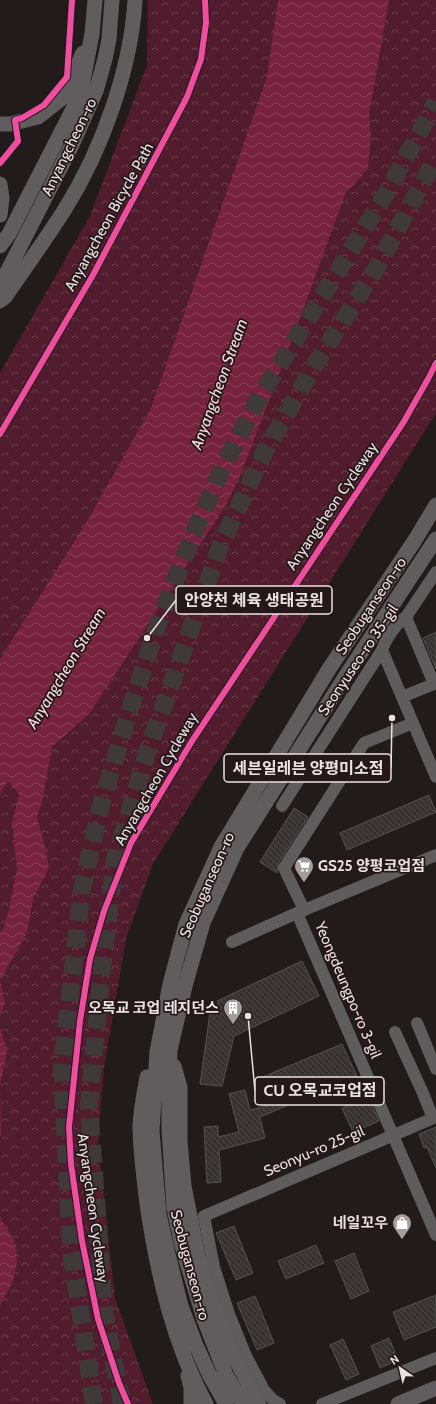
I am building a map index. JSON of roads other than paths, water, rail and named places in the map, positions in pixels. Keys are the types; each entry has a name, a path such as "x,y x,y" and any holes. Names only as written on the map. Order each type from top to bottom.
{"main road":[{"name":"Anyangcheon-ro","path":"0,246 9,234 73,109 82,86 92,34 95,0"},
{"name":"Anyangcheon-ro","path":"0,286 72,144 96,91 106,53 112,0"},
{"path":"0,301 6,297 66,208 90,165 117,93 128,53 134,17 135,0"},
{"path":"0,124 10,124 38,117 62,98 92,34"},
{"path":"0,184 2,198 0,215"},
{"name":"Seobuganseon-ro","path":"226,1404 195,1343 181,1306 159,1214 152,1131 164,1051 170,984 186,924 221,847 329,669 415,540 436,505"},
{"name":"Seobuganseon-ro","path":"243,1404 226,1375 204,1319 182,1246 174,1208 164,1051 203,923 237,848 345,677 436,539"},
{"path":"206,1404 184,1353 164,1294 152,1239 143,1169 140,1125 143,1098 151,1061 164,1051 180,1087 180,1142 184,1186 198,1256 209,1294 221,1327 259,1404"},
{"path":"184,1353 191,1387 191,1404"},
{"path":"398,1404 436,1388"}],"street":[{"name":"Seonyuseo-ro 35-gil","path":"282,806 382,650 385,643 400,621 406,617 436,572"},
{"path":"402,697 435,684 406,617"},
{"path":"382,650 436,776"},
{"name":"Yeongdeungpo-ro 3-gil","path":"414,724 364,743 284,868 393,1135 436,1234"},
{"path":"232,942 436,855"},
{"path":"417,1023 436,1068"},
{"path":"395,1032 434,1117"},
{"name":"Seonyu-ro 25-gil","path":"280,1404 273,1400 264,1390 246,1356 229,1314 214,1267 204,1216 434,1117"},
{"path":"322,1404 436,1358"}],"water":[{"name":"Anyangcheon Stream","path":"278,0 389,0 369,115 371,135 368,169 345,194 242,471 228,501 89,714 52,747 43,798 37,817 49,868 33,899 27,933 0,980 0,933 4,927 9,910 17,869 12,823 19,794 8,781 0,794 0,659 89,518 151,408 267,77"},
{"path":"0,980 5,1004 0,1015"},
{"path":"0,1028 7,1051 0,1085"},
{"path":"0,1085 1,1133 0,1138"},
{"path":"0,1217 16,1245 17,1262 13,1281 0,1305"}],"tunnel":[{"path":"94,1404 71,1250 62,1065 82,889 101,805 157,627 193,535 223,467 259,398 387,192 436,102"},
{"path":"122,1404 104,1312 89,1104 102,969 115,859 148,750 221,544 265,451 317,361 374,272 436,158"}],"place":[{"name":"안양천 체육 생태공원","path":"147,638"},
{"name":"세븐일레븐 양평미소점","path":"392,718"},
{"name":"GS25 양평코업점","path":"304,883"},
{"name":"CU 오목교코업점","path":"248,1016"},
{"name":"오목교 코업 레지던스","path":"233,1025"},
{"name":"네일꼬우","path":"402,1240"}]}
